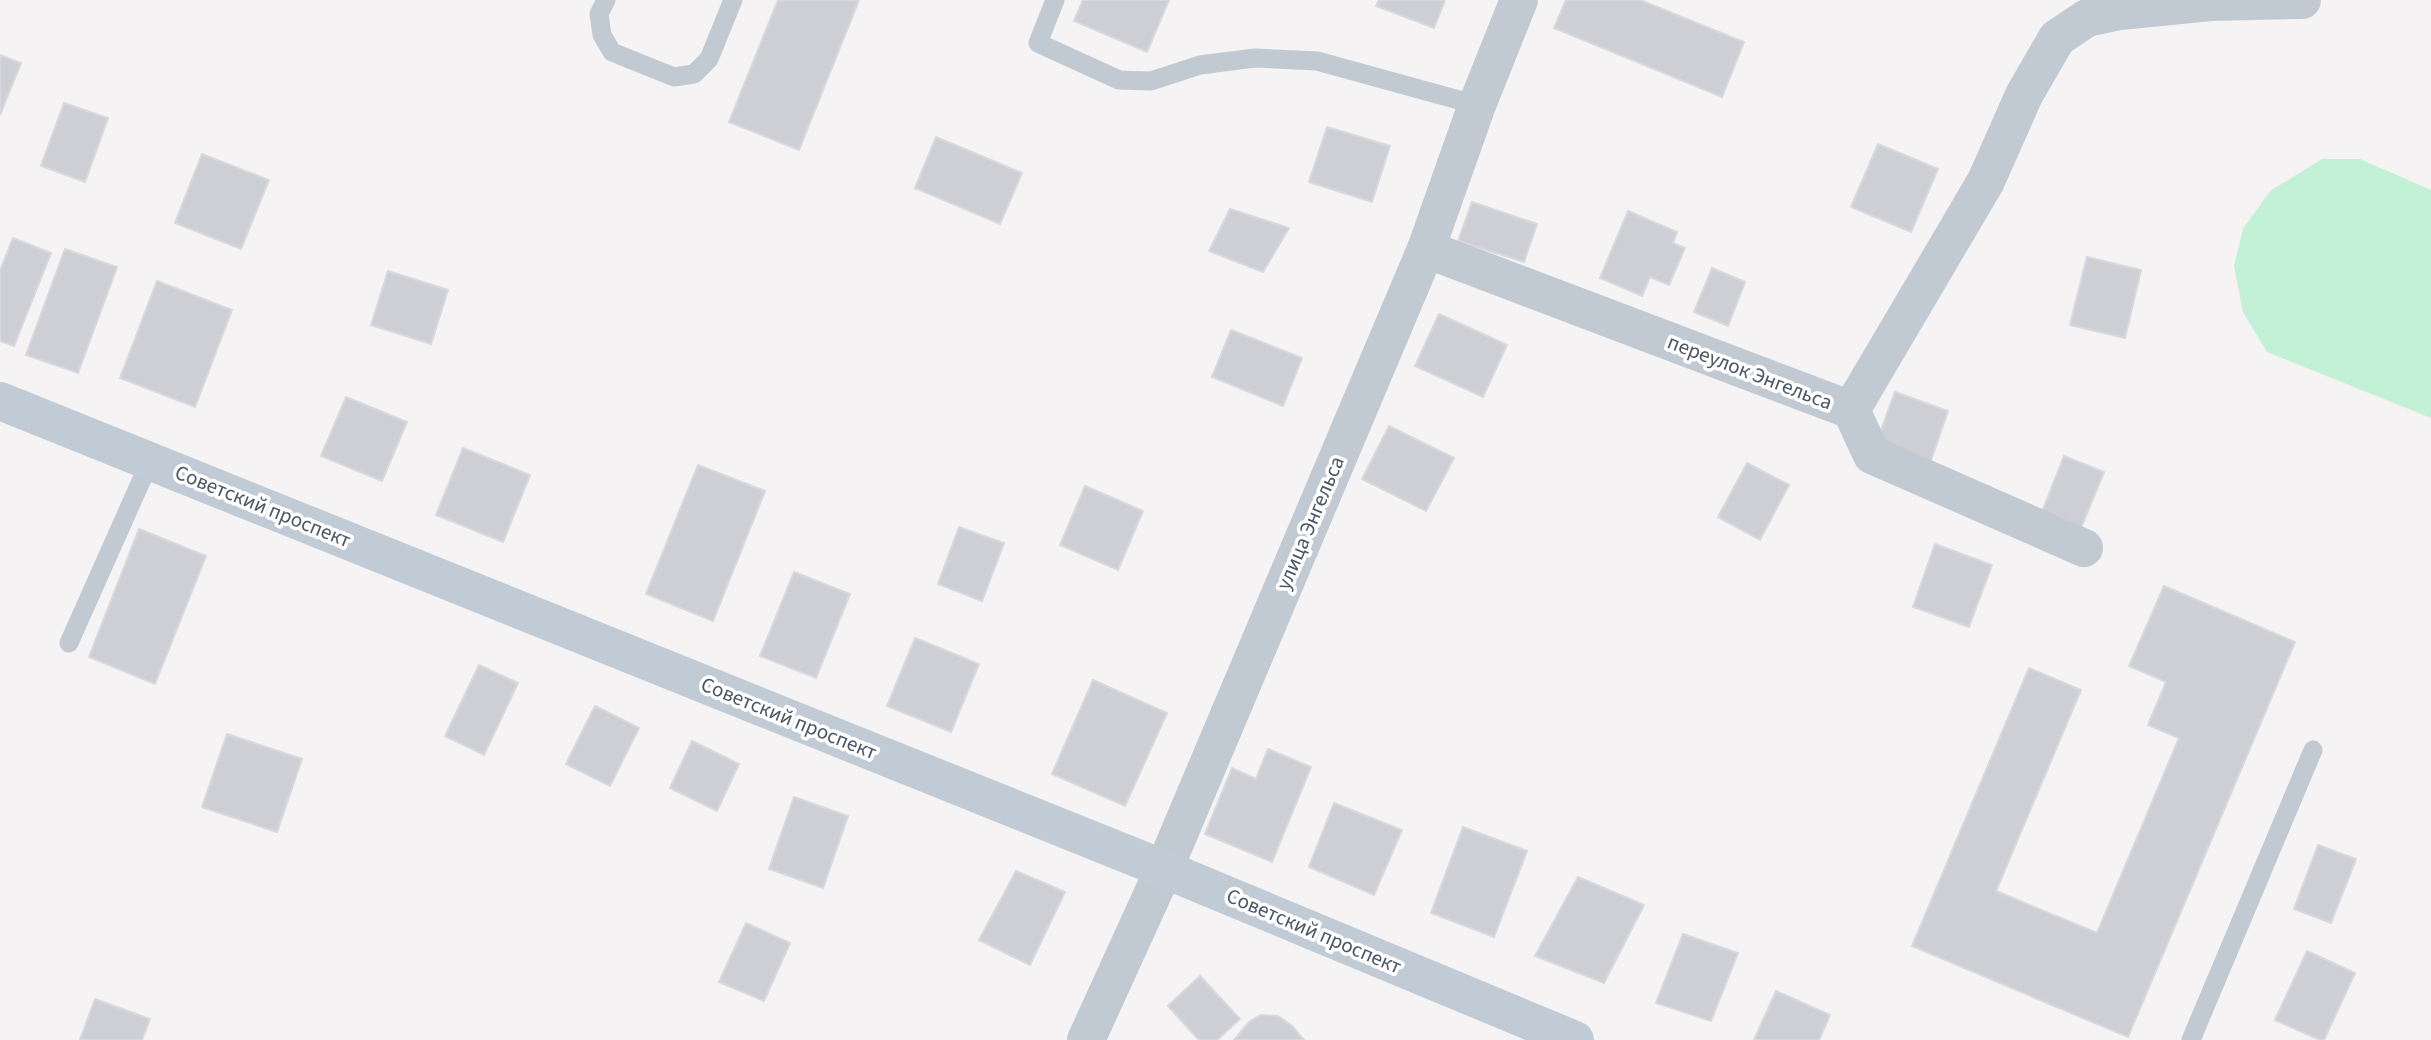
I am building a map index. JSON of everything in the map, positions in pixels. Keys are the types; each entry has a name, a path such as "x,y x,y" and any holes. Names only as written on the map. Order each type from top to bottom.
{"main road":[{"name":"Советский проспект","path":"0,401 1164,869 1575,1040"}],"street":[{"name":"улица Энгельса","path":"1086,1040 1164,869 1426,249 1476,105 1519,0"},
{"path":"1851,411 1986,181 2024,95 2057,38 2087,18 2120,11 2211,2 2302,0"},
{"name":"переулок Энгельса","path":"1426,249 1851,411 1872,454 2084,548"}],"lane":[{"path":"606,0 599,14 602,35 612,52 674,77 694,74 709,59 733,0"},
{"path":"1055,0 1038,43 1119,80 1151,81 1200,65 1255,58 1317,61 1476,105"},
{"path":"69,643 150,461"},
{"path":"2191,1040 2313,750"}],"green space":[{"path":"2322,159 2360,159 2431,190 2431,418 2267,352 2243,312 2234,266 2243,229 2270,191"}],"building":[{"path":"778,0 859,0 799,150 729,122"},
{"path":"1083,0 1169,0 1147,52 1074,21"},
{"path":"1379,0 1445,0 1434,28 1376,6"},
{"path":"1566,0 1640,0 1744,42 1722,97 1554,28"},
{"path":"0,55 21,63 0,115"},
{"path":"64,103 108,118 85,182 41,166"},
{"path":"1327,127 1390,146 1372,202 1309,182"},
{"path":"936,137 1022,173 1000,224 915,188"},
{"path":"1878,144 1938,169 1911,232 1851,207"},
{"path":"202,154 269,180 241,249 175,223"},
{"path":"1472,202 1537,224 1524,262 1458,241"},
{"path":"1230,209 1289,228 1263,272 1209,251"},
{"path":"1628,211 1677,232 1673,243 1685,248 1669,285 1650,277 1642,296 1600,278"},
{"path":"13,238 51,253 14,346 0,341 0,271"},
{"path":"65,249 117,267 78,373 26,355"},
{"path":"2087,257 2141,270 2125,338 2070,325"},
{"path":"1712,268 1745,282 1728,326 1694,312"},
{"path":"388,271 448,290 431,344 371,325"},
{"path":"157,281 232,310 195,407 120,378"},
{"path":"1439,314 1507,345 1483,397 1415,366"},
{"path":"1231,330 1302,358 1283,406 1212,377"},
{"path":"1895,392 1948,411 1930,463 1876,444"},
{"path":"346,397 407,422 382,481 321,456"},
{"path":"1389,426 1454,458 1426,511 1362,479"},
{"path":"463,448 530,475 503,542 436,515"},
{"path":"2064,456 2104,472 2081,528 2042,512"},
{"path":"1747,463 1789,485 1760,540 1718,517"},
{"path":"698,465 765,491 713,621 646,594"},
{"path":"1085,486 1143,511 1118,570 1060,545"},
{"path":"959,527 1004,543 982,601 938,584"},
{"path":"139,529 206,556 155,684 89,657"},
{"path":"1935,544 1992,565 1969,627 1913,607"},
{"path":"794,572 850,594 816,678 760,656"},
{"path":"2164,586 2295,642 2128,1037 1912,946 2029,668 2081,690 1996,891 2097,933 2179,738 2148,725 2166,682 2129,666"},
{"path":"915,638 979,664 951,732 887,706"},
{"path":"479,665 518,683 484,755 445,736"},
{"path":"1093,680 1167,713 1125,806 1052,774"},
{"path":"595,706 639,728 610,786 566,764"},
{"path":"227,734 302,759 277,832 202,807"},
{"path":"692,741 739,764 717,811 670,788"},
{"path":"1268,749 1311,767 1272,862 1205,834 1232,768 1256,779"},
{"path":"794,797 848,816 823,888 769,869"},
{"path":"1334,803 1402,830 1374,895 1309,867"},
{"path":"1463,827 1527,851 1494,937 1431,913"},
{"path":"2318,845 2356,859 2331,923 2294,909"},
{"path":"1016,871 1065,892 1030,965 979,940"},
{"path":"1578,877 1644,905 1604,983 1535,956"},
{"path":"746,923 790,943 764,1001 719,982"},
{"path":"1683,934 1738,953 1711,1021 1656,1003"},
{"path":"2307,951 2355,973 2324,1040 2275,1020"},
{"path":"1200,976 1240,1019 1217,1040 1199,1040 1168,1006"},
{"path":"1776,991 1830,1015 1819,1040 1754,1040"},
{"path":"95,999 150,1019 142,1040 80,1040"},
{"path":"1261,1015 1278,1016 1292,1026 1304,1040 1234,1040 1249,1022"}]}
